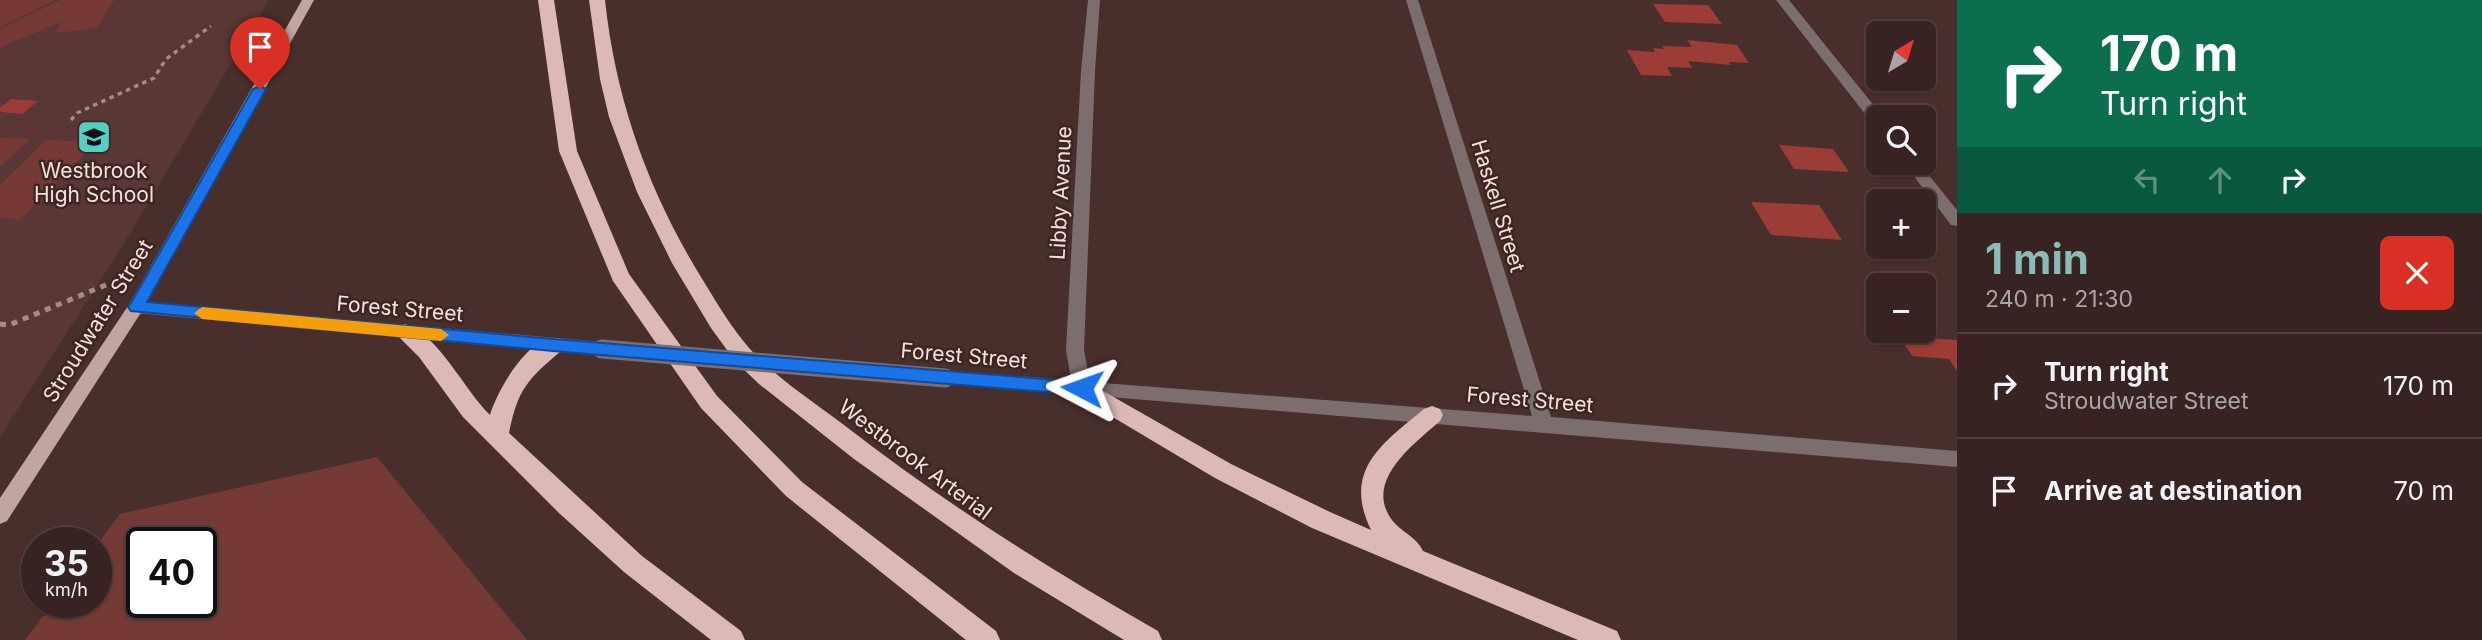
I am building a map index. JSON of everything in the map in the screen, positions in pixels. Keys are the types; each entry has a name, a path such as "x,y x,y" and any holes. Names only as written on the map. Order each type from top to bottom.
{"highway":[{"path":"546,0 568,151 620,276 709,402 794,489 987,640"},
{"name":"Westbrook Arterial","path":"597,0 612,97 649,200 684,267 715,317 748,361 860,451 979,538 1149,640"},
{"path":"405,332 427,351 471,411 568,506 633,564 732,640"},
{"path":"497,434 505,397 519,375 553,345"},
{"path":"1082,388 1223,471 1321,520 1608,640"},
{"path":"1429,566 1384,528 1373,510 1370,487 1379,466 1432,415"}],"main road":[{"name":"Stroudwater Street","path":"0,515 136,307 308,0"}],"street":[{"name":"Libby Avenue","path":"1082,388 1075,350 1088,71 1094,0"},
{"name":"Haskell Street","path":"1412,0 1544,424"},
{"path":"1782,0 1866,106"},
{"path":"1921,175 1957,221"},
{"name":"Forest Street","path":"136,307 945,378 1957,459"}],"path":[{"path":"71,120 77,113 154,78 166,59 211,26"},
{"path":"0,324 9,325 113,282 152,280"}],"shaded area":[{"name":"Westbrook High School","path":"0,0 269,0 123,245 0,437"},
{"path":"0,0 55,0 0,27"},
{"path":"60,0 114,0 97,28 55,33 61,22 0,47 0,29"},
{"path":"0,137 30,139 0,167"},
{"path":"46,140 96,142 20,220 0,218 0,185"},
{"path":"377,457 527,640 25,640 42,618 112,618 110,527 120,514"}],"building":[{"path":"1653,4 1708,5 1722,24 1665,22"},
{"path":"1687,40 1737,45 1749,63 1729,62 1731,65 1688,61 1692,68 1667,67 1672,76 1641,75 1627,50 1655,52 1653,48 1664,49 1662,46 1692,47"},
{"path":"11,99 38,101 22,114 0,112 0,108"},
{"path":"1779,145 1833,149 1849,172 1794,169"},
{"path":"1751,202 1819,205 1842,240 1771,235"},
{"path":"1936,339 1957,340 1957,371 1949,359 1912,356 1904,343 1936,343"}],"slow traffic":[{"path":"202,313 441,335"}],"place":[{"name":"Westbrook High School","path":"94,137"}],"route":[{"path":"260,89 136,307 553,345 1082,388"}]}
